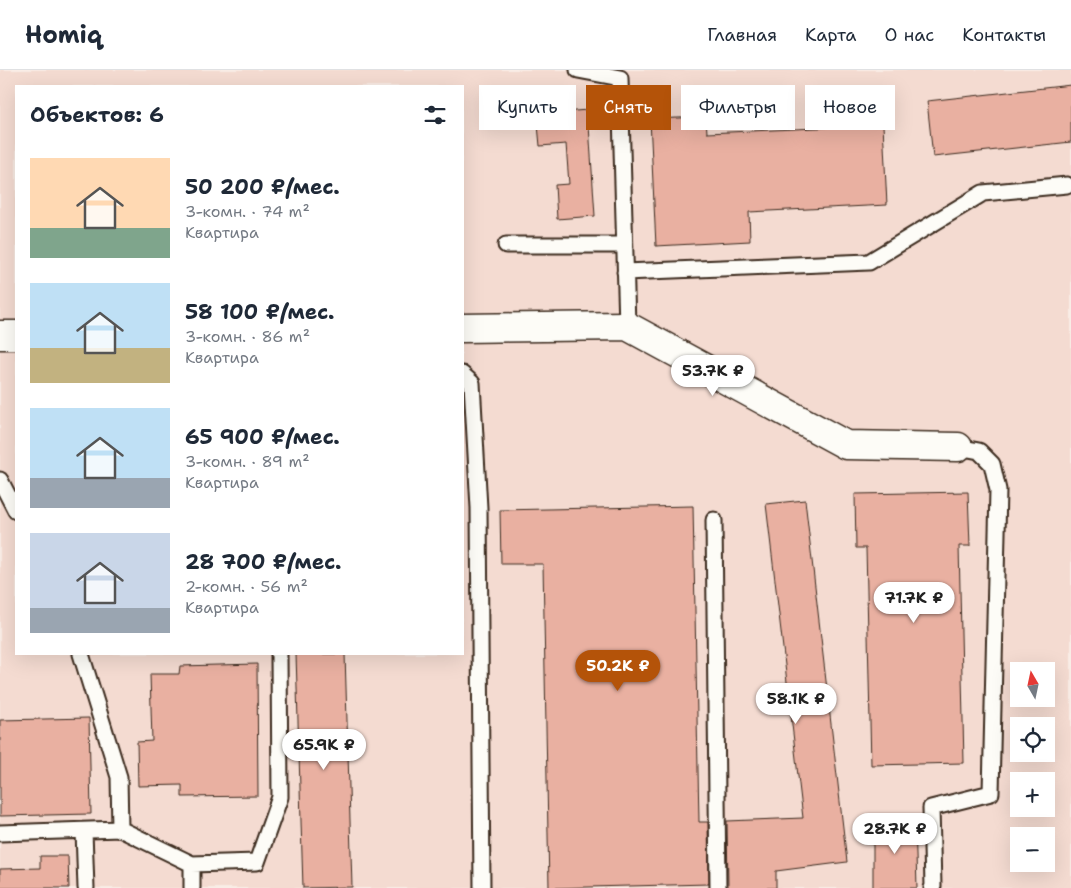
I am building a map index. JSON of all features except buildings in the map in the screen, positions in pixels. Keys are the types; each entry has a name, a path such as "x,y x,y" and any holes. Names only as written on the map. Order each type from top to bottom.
{"street":[{"path":"464,328 627,326 846,445 958,447"},
{"path":"0,335 15,335"}],"lane":[{"path":"578,70 620,74 627,326"},
{"path":"625,272 869,262 983,192 1067,185"},
{"path":"506,245 624,245"},
{"path":"464,376 472,383 479,508 482,888"},
{"path":"932,888 931,808 991,793 998,490 992,464 979,451 958,447"},
{"path":"0,480 15,509"},
{"path":"714,520 718,888"},
{"path":"81,655 119,777 120,829"},
{"path":"0,833 120,829 192,864 257,862 280,797 279,655"},
{"path":"84,831 86,888"},
{"path":"192,864 192,888"}],"shaded area":[{"path":"0,70 1071,70 1071,888 0,888"}]}
